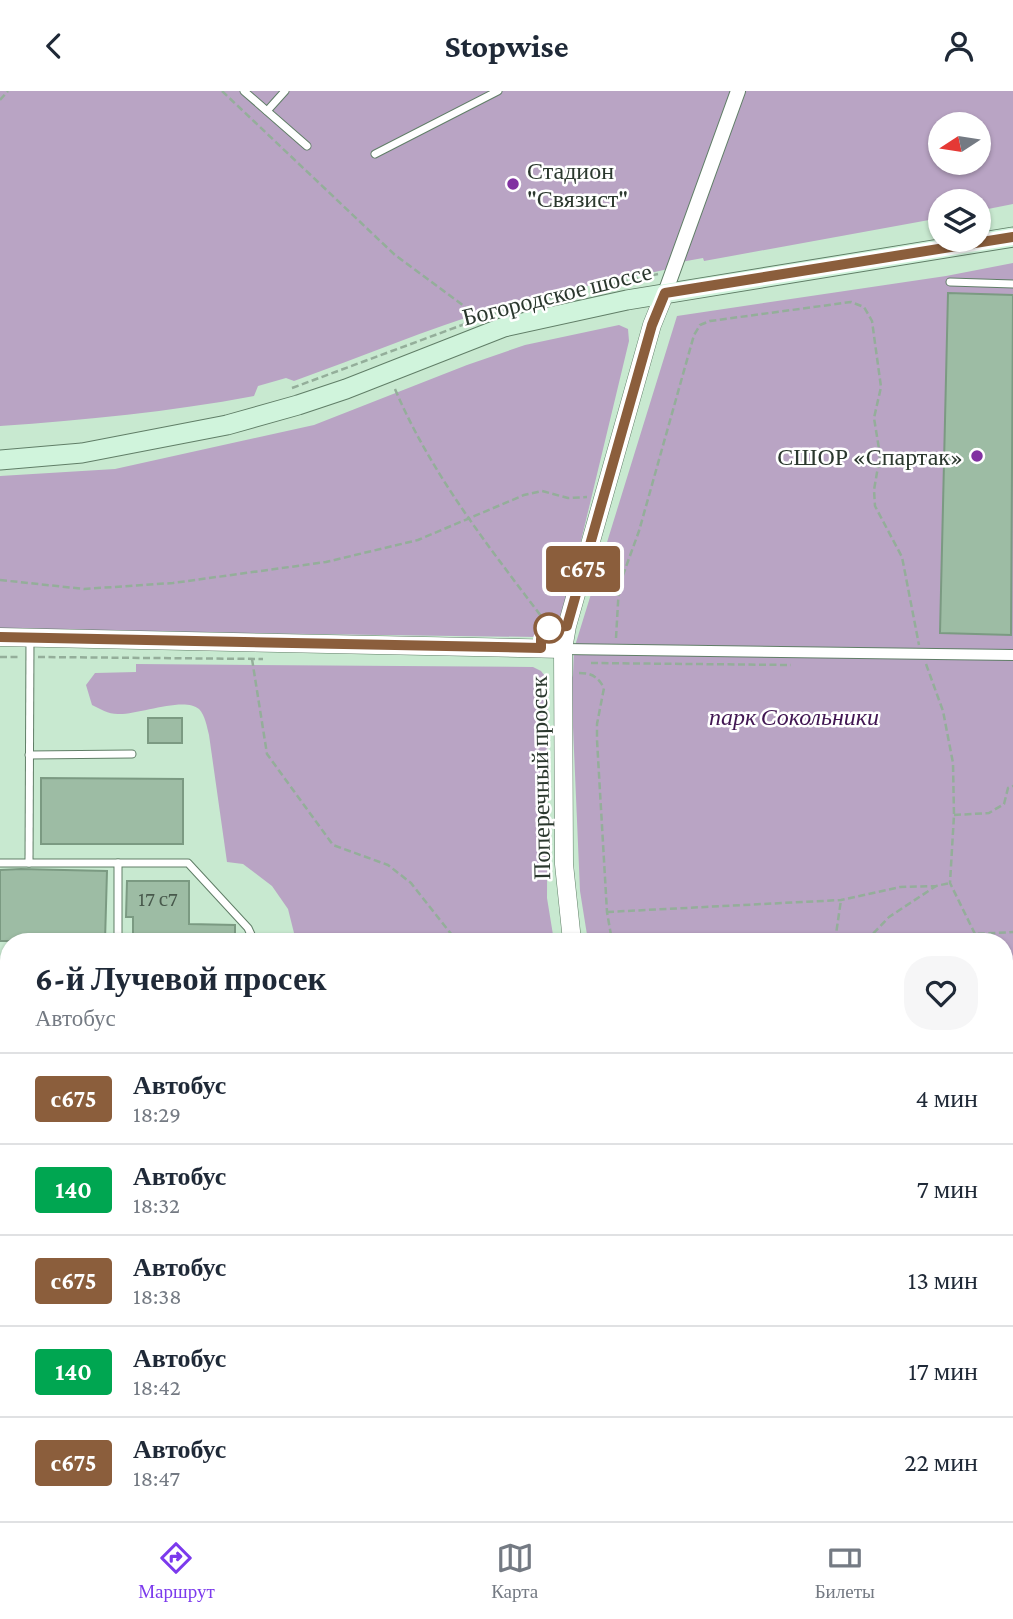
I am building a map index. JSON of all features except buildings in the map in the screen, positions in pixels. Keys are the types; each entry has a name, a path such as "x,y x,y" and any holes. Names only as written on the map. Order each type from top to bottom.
{"main road":[{"name":"Богородское шоссе","path":"0,460 82,453 227,425 346,389 503,327 665,293 1013,237"}],"street":[{"path":"665,293 738,91"},
{"name":"Поперечный просек","path":"571,933 564,864 563,649 567,626 652,325 665,293"},
{"path":"0,638 1013,655"}],"lane":[{"path":"244,91 307,146"},
{"path":"267,111 285,91"},
{"path":"376,154 498,91"},
{"path":"950,282 1013,284"},
{"path":"541,648 541,639 549,628 567,626"},
{"path":"29,863 30,638"},
{"path":"29,755 132,754"},
{"path":"0,863 188,863 250,933"},
{"path":"118,863 118,933"}],"path":[{"path":"0,100 8,91"},
{"path":"222,91 395,255 479,317"},
{"path":"616,649 619,586 639,531 694,335 700,325 710,321 851,302 864,307 872,321 881,387 874,418 880,456 874,490 875,506 902,557 921,654"},
{"path":"395,389 408,420 467,518 544,621"},
{"path":"0,580 84,589 173,583 326,562 418,540 524,495 542,491 568,498 592,496"},
{"path":"252,659 267,754 333,845 388,865 411,883 450,933"},
{"path":"589,673 592,663"},
{"path":"927,666 943,711 953,763 954,815 950,883 975,933"},
{"path":"573,673 589,673 599,679 604,688 597,724 597,740 607,912 611,933"},
{"path":"954,815 989,813 1004,804 1008,788 1013,786"},
{"path":"607,912 841,900 900,887 950,883"},
{"path":"874,933 889,917 936,886"},
{"path":"836,933 841,900"},
{"path":"994,933 1013,932"}],"green space":[{"path":"0,91 1013,91 1013,204 991,208 991,189 928,189 928,220 704,261 703,258 670,264 668,269 538,297 445,325 294,381 286,378 258,386 254,396 191,407 0,426"},
{"name":"парк Сокольники","path":"1013,263 1013,933 587,933 580,891 571,680 574,649 677,316 946,276"},
{"path":"619,325 628,329 629,341 562,620 547,624 537,637 0,630 0,476 115,469 314,425 525,345"},
{"path":"136,664 533,667 541,671 548,680 547,898 553,933 294,933 288,909 272,886 243,864 227,862 209,735 199,709 183,704 118,714 92,705 86,685 95,673 136,672"}],"bus line":[{"name":"с675","path":"0,637 541,648 541,639 549,628 567,626 652,325 665,293 1013,237"}],"place":[{"name":"Стадион \"Связист\"","path":"513,184"},
{"name":"СШОР «Спартак»","path":"977,456"}]}
